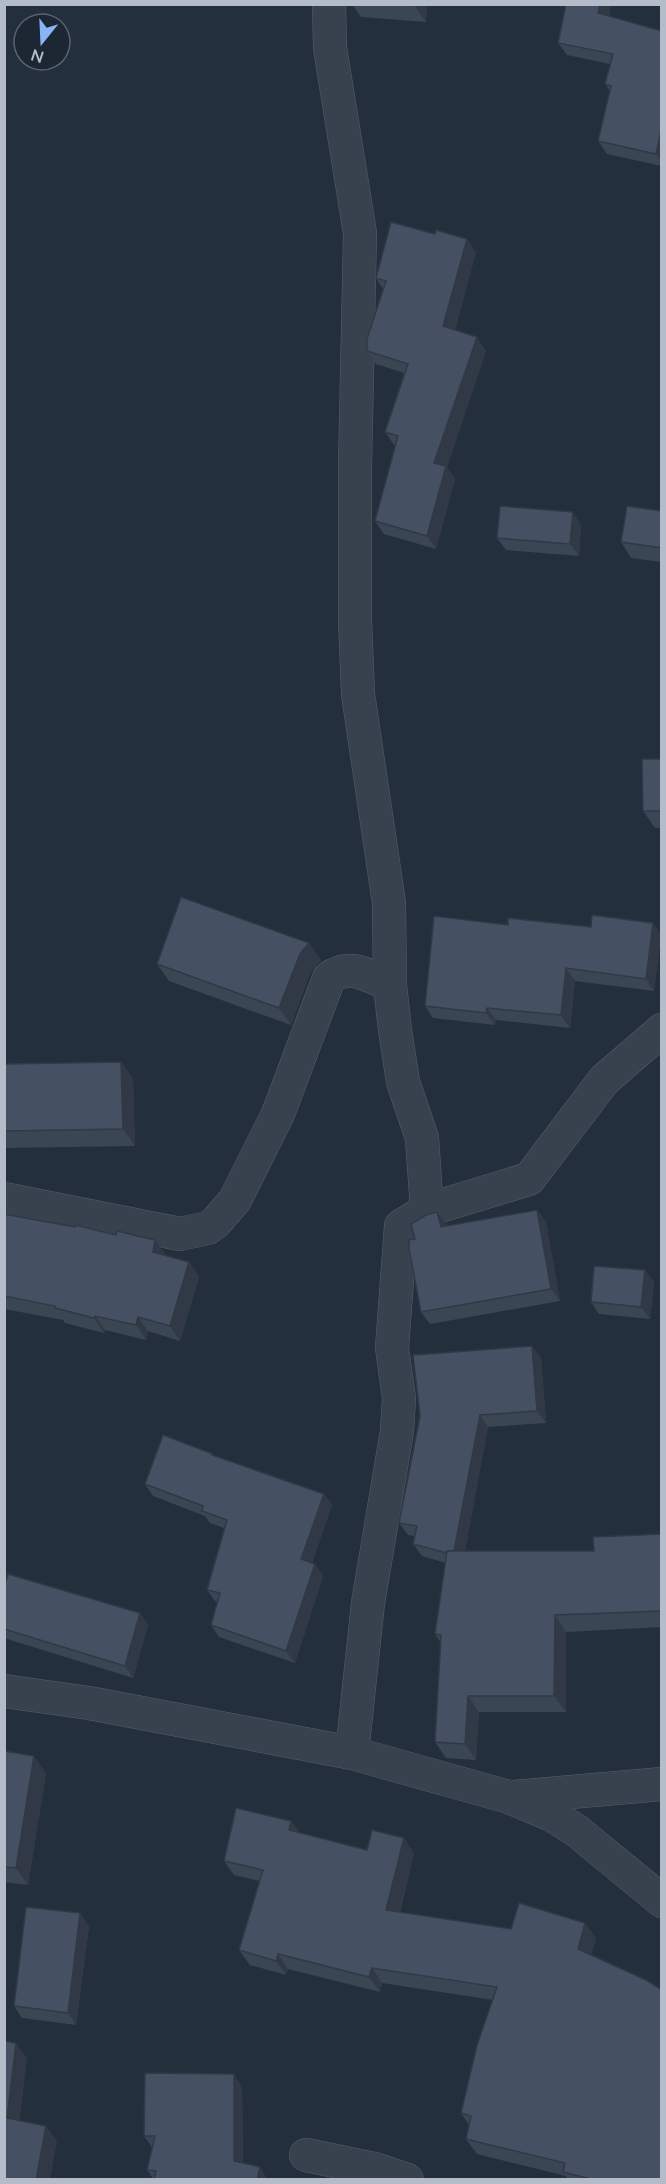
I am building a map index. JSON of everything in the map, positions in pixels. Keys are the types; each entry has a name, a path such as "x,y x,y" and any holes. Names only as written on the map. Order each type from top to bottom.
{"street":[{"path":"329,4 330,48 360,233 355,467 355,629 358,694 389,903 390,985 404,1082 422,1138 428,1210"},
{"path":"4,1199 180,1234 208,1228 235,1200 278,1114 329,978 337,972 350,969 390,985"},
{"path":"352,1753 368,1603 397,1431 399,1398 392,1348 401,1226 428,1210 529,1179 604,1080 662,1030"},
{"path":"4,1691 89,1703 352,1753 509,1797 552,1815 577,1831 662,1901"},
{"path":"509,1797 662,1784"},
{"path":"306,2155 374,2169 407,2180"}],"building":[{"path":"566,4 600,4 598,13 662,31 662,127 656,154 598,141 611,86 605,84 613,54 558,43"},
{"path":"391,222 435,234 436,230 467,239 443,326 477,337 434,463 446,466 427,536 375,521 398,436 385,432 408,364 367,351 367,339 386,281 376,278"},
{"path":"500,506 573,512 570,544 497,538"},
{"path":"627,506 662,511 662,548 621,542"},
{"path":"642,759 662,759 662,811 643,811"},
{"path":"181,897 309,943 300,954 279,1008 157,964"},
{"path":"592,915 653,923 646,979 566,968 561,1015 487,1008 486,1013 425,1006 434,916 508,925 508,918 591,927"},
{"path":"121,1062 123,1129 4,1131 4,1064"},
{"path":"537,1210 551,1289 421,1312 409,1248 409,1240 415,1239 411,1224 426,1215 437,1212 441,1227"},
{"path":"4,1214 75,1227 75,1225 116,1235 117,1231 155,1240 153,1252 189,1262 170,1326 138,1317 136,1325 95,1316 94,1318 55,1308 55,1306 4,1296"},
{"path":"594,1266 645,1270 641,1307 591,1302"},
{"path":"532,1346 537,1411 480,1415 454,1551 447,1551 447,1553 413,1544 417,1526 399,1523 420,1416 413,1355"},
{"path":"163,1435 212,1455 324,1494 301,1559 315,1564 286,1651 211,1625 220,1593 207,1590 227,1520 202,1511 203,1506 145,1484"},
{"path":"662,1534 662,1611 555,1615 554,1696 468,1696 465,1744 435,1742 441,1635 435,1634 447,1551 594,1551 593,1537"},
{"path":"8,1574 140,1613 125,1666 4,1629 4,1587"},
{"path":"4,1751 34,1756 16,1868 4,1867"},
{"path":"236,1808 291,1821 289,1830 367,1850 372,1830 404,1838 386,1910 511,1929 519,1903 585,1923 578,1949 646,1980 662,1990 662,2180 594,2180 563,2172 565,2163 466,2139 471,2116 461,2113 477,2045 497,1987 372,1968 369,1977 278,1954 276,1961 239,1950 263,1870 224,1861"},
{"path":"26,1907 80,1913 68,2013 14,2006"},
{"path":"4,2041 16,2043 7,2118 46,2126 36,2180 4,2180"},
{"path":"145,2073 234,2074 234,2161 260,2167 257,2180 154,2180 156,2171 147,2170 155,2136 144,2136"}]}
